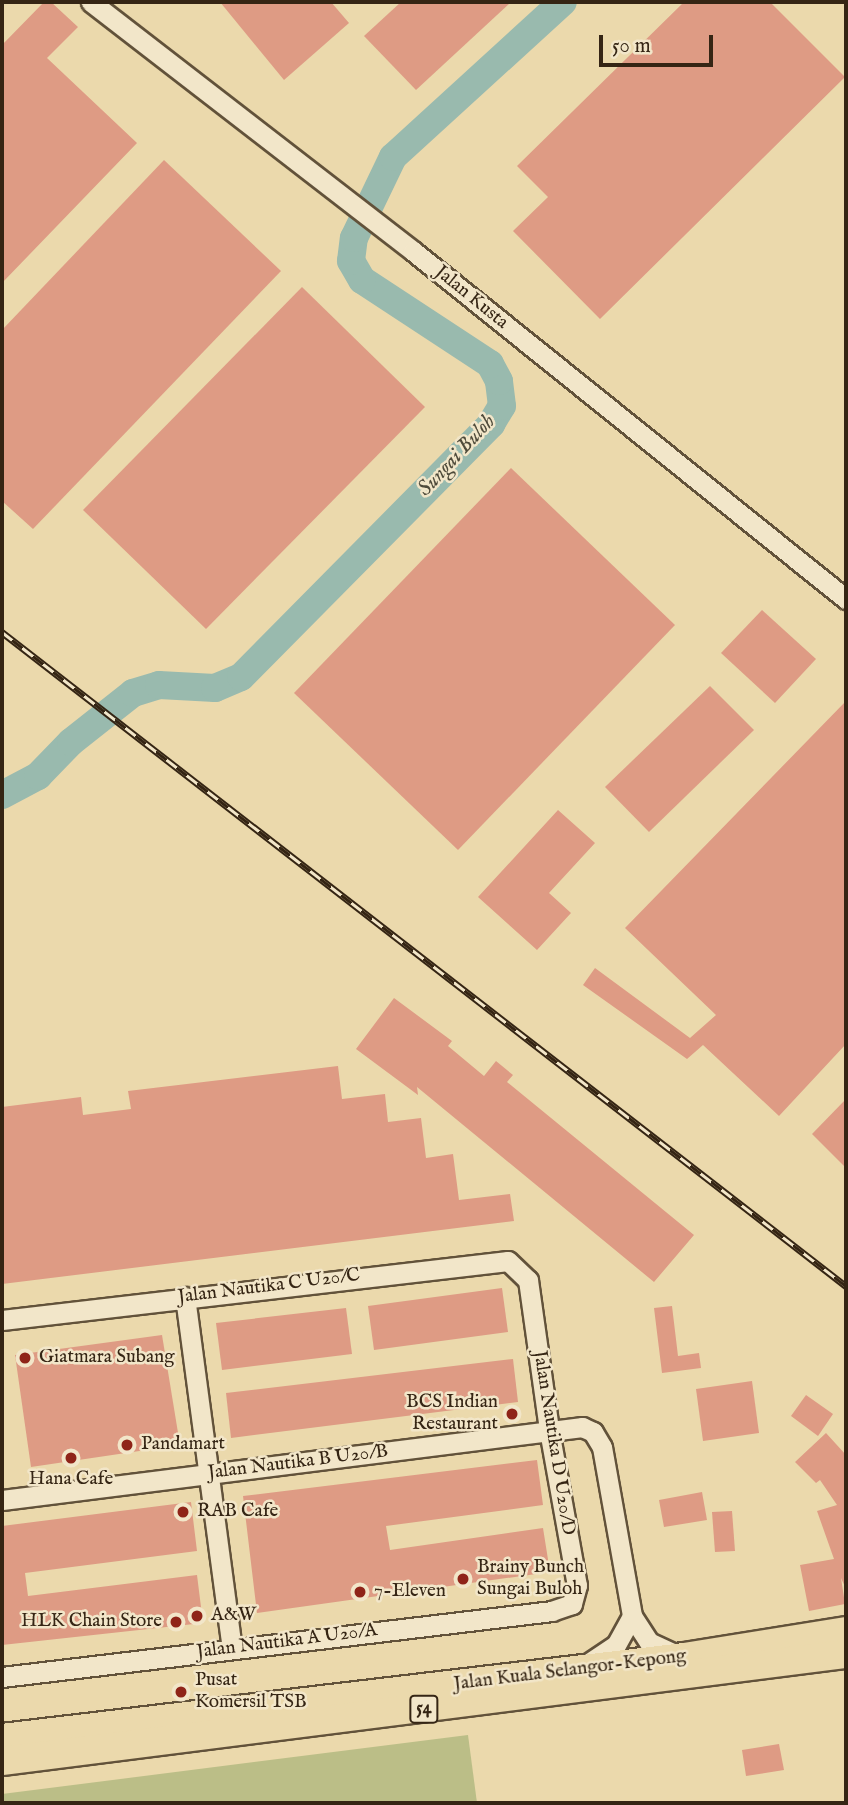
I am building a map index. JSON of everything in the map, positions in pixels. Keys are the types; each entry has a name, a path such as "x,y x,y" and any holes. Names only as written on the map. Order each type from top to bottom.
{"highway":[{"name":"Jalan Kuala Selangor-Kepong","path":"2,1738 684,1657 846,1631"},
{"name":"Jalan Kuala Selangor-Kepong","path":"2,1761 846,1654"}],"street":[{"name":"Jalan Kusta","path":"92,2 412,251 846,599"},
{"name":"Jalan Nautika C U20/C","path":"2,1320 499,1259 517,1266 528,1280"},
{"name":"Jalan Nautika D U20/D","path":"528,1280 549,1430 577,1585 572,1604"},
{"path":"185,1297 232,1649"},
{"name":"Jalan Nautika B U20/B","path":"2,1500 582,1427 593,1432 602,1447 632,1616"},
{"name":"Jalan Nautika A U20/A","path":"2,1678 552,1611 572,1604"},
{"path":"579,1669 616,1645 632,1616 649,1642 684,1657"}],"green space":[{"path":"468,1735 477,1803 2,1803 2,1794"}],"building":[{"path":"44,2 51,2 78,27 47,58 137,143 2,283 2,45"},
{"path":"220,2 331,2 349,23 284,80"},
{"path":"401,2 511,2 416,90 364,36"},
{"path":"684,2 770,2 845,77 600,319 513,231 548,197 517,166"},
{"path":"164,160 281,271 33,529 2,501 2,330"},
{"path":"302,287 425,407 206,629 83,510"},
{"path":"511,468 675,625 458,850 294,693"},
{"path":"762,610 816,659 775,703 721,653"},
{"path":"710,686 754,730 649,832 605,787"},
{"path":"846,701 846,1044 779,1116 703,1045 687,1059 583,985 595,968 690,1038 716,1015 625,928"},
{"path":"558,810 595,843 549,893 571,913 537,950 478,897"},
{"path":"394,998 452,1041 448,1046 484,1076 496,1061 513,1075 507,1082 694,1235 654,1282 417,1087 418,1095 356,1049"},
{"path":"338,1066 342,1099 385,1094 388,1122 421,1118 426,1158 453,1154 459,1200 510,1194 514,1221 2,1284 2,1107 81,1097 83,1115 131,1109 128,1091"},
{"path":"846,1099 846,1168 812,1134"},
{"path":"502,1288 508,1332 374,1350 368,1306"},
{"path":"672,1306 678,1356 699,1353 701,1368 662,1373 654,1308"},
{"path":"346,1308 352,1354 222,1370 216,1323"},
{"path":"162,1335 180,1445 31,1467 15,1355"},
{"path":"513,1359 518,1402 231,1438 226,1393"},
{"path":"752,1381 759,1433 703,1441 696,1389"},
{"path":"806,1395 833,1414 818,1436 791,1416"},
{"path":"826,1433 846,1455 846,1589 841,1578 845,1604 809,1611 800,1565 834,1559 817,1511 837,1505 820,1480 816,1483 795,1462"},
{"path":"537,1460 543,1505 386,1526 390,1550 543,1528 550,1572 257,1613 243,1496"},
{"path":"702,1492 707,1520 664,1527 659,1500"},
{"path":"191,1502 197,1551 25,1573 28,1596 197,1575 203,1623 2,1645 2,1526"},
{"path":"732,1511 735,1551 715,1552 712,1512"},
{"path":"779,1744 784,1770 746,1776 742,1750"}],"waterway":[{"name":"Sungai Buloh","path":"2,795 38,776 71,742 133,693 159,685 215,688 241,677 491,424 502,406 499,381 490,364 362,280 351,261 354,238 393,157 563,2"}],"railway":[{"path":"2,632 846,1286"}],"place":[{"name":"Giatmara Subang","path":"25,1358"},
{"name":"BCS Indian Restaurant","path":"512,1414"},
{"name":"Pandamart","path":"127,1445"},
{"name":"Hana Cafe","path":"71,1458"},
{"name":"RAB Cafe","path":"183,1512"},
{"name":"Brainy Bunch Sungai Buloh","path":"463,1579"},
{"name":"7-Eleven","path":"360,1592"},
{"name":"A&W","path":"197,1616"},
{"name":"HLK Chain Store","path":"176,1622"},
{"name":"Pusat Komersil TSB","path":"181,1692"}]}
